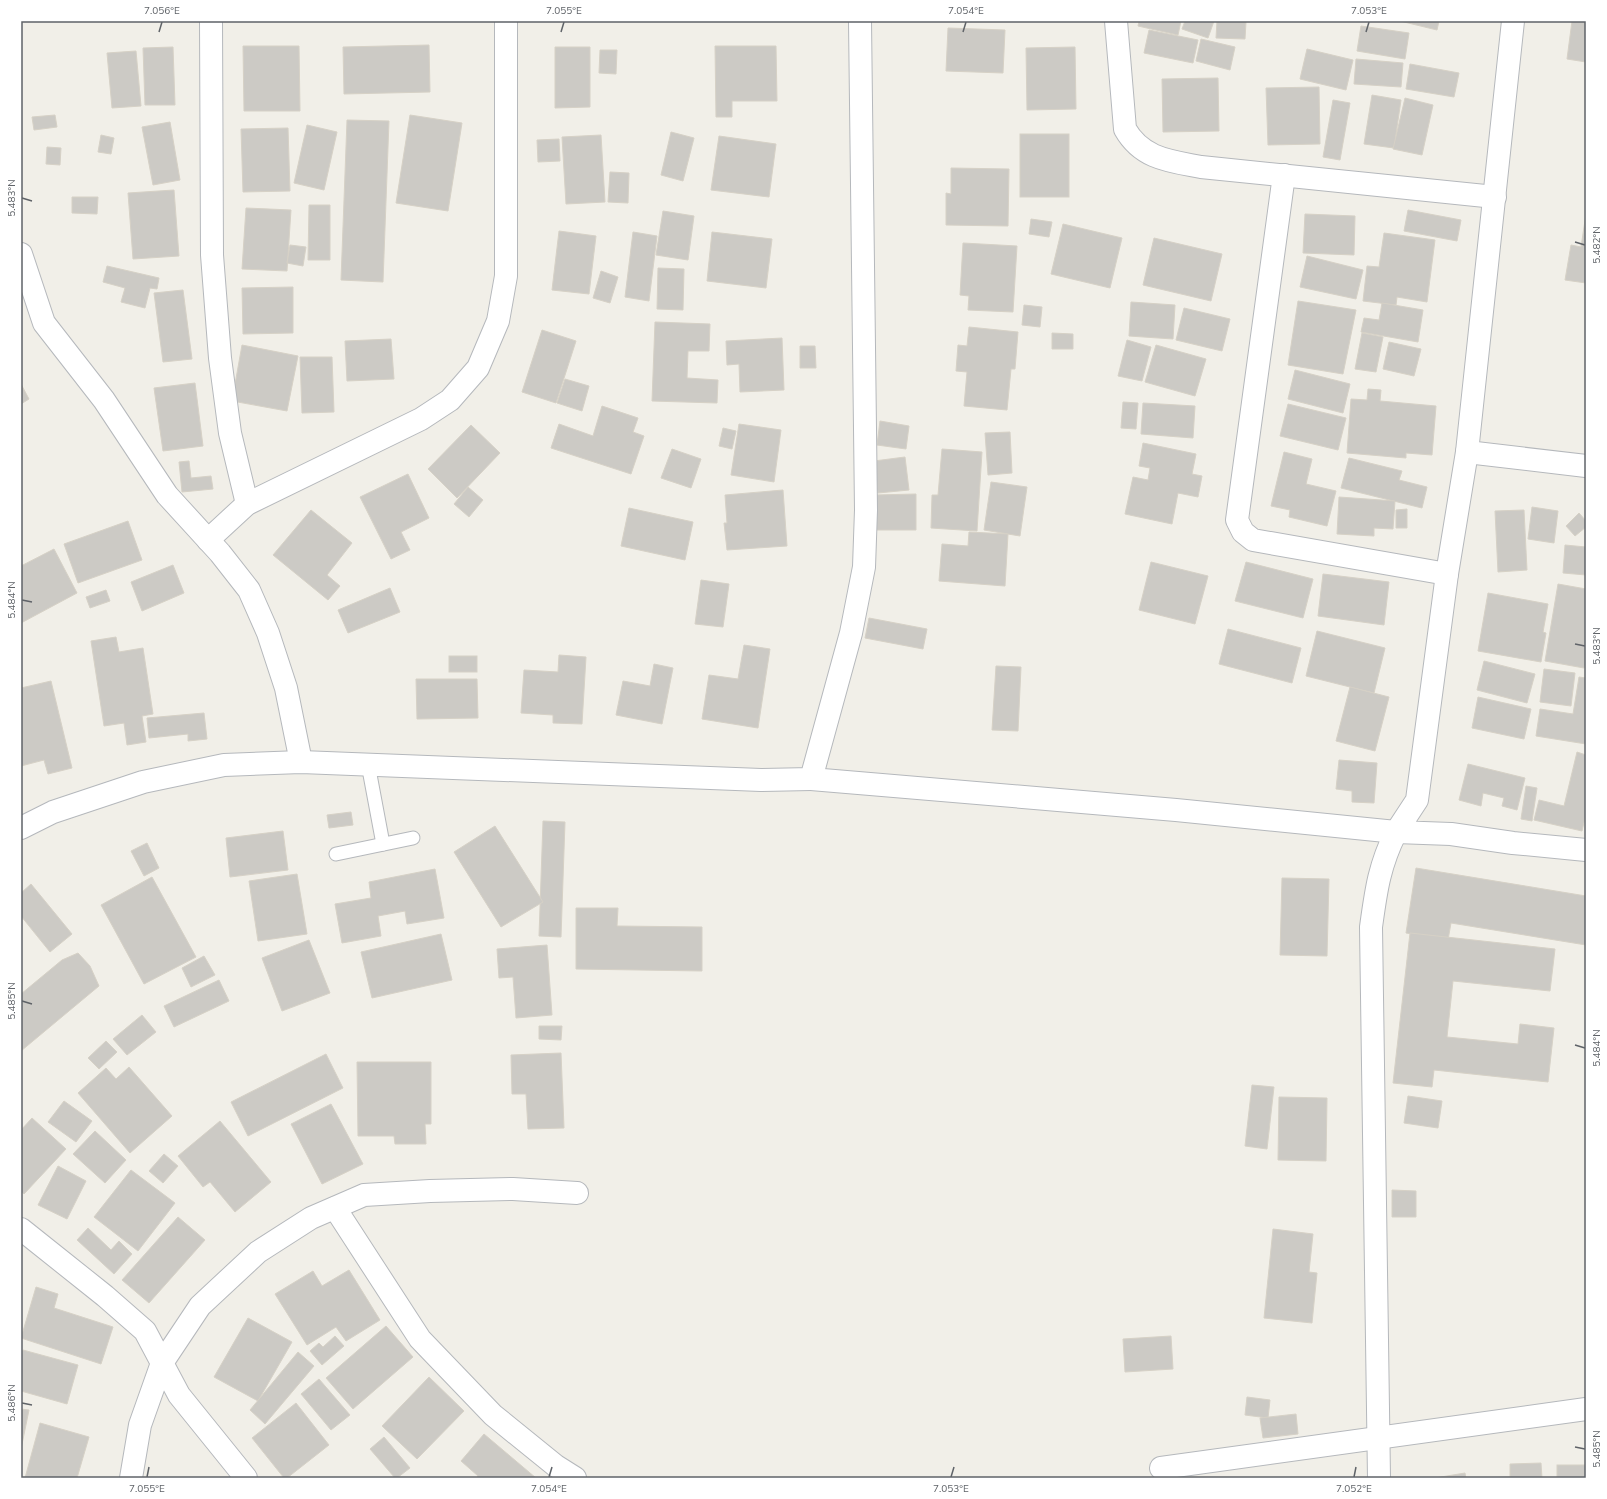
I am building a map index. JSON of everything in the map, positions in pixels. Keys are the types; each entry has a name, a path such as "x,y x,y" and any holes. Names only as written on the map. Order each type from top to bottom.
{"street":[{"path":"211,21 212,255 220,358 230,432 247,504"},
{"path":"208,540 247,504 421,419 450,400 478,368 498,322 506,276 506,21"},
{"path":"812,779 851,633 864,567 866,510 860,21"},
{"path":"1116,21 1124,129 1132,141 1146,152 1170,161 1201,166 1495,197"},
{"path":"1379,1478 1371,928 1376,886 1385,856 1396,832 1417,800 1447,574 1467,452 1513,21"},
{"path":"1284,175 1238,520 1242,532 1253,540 1447,574"},
{"path":"21,254 44,323 104,400 167,495 208,540 248,590 268,633 286,688 302,762"},
{"path":"1467,452 1586,466"},
{"path":"21,828 53,812 143,782 224,765 302,762 761,780 812,779 1176,810 1396,832 1452,834 1513,843 1586,850"},
{"path":"131,1478 140,1425 162,1363 200,1306 258,1252 311,1218 364,1195 430,1191 512,1189 577,1193"},
{"path":"335,1208 420,1339 493,1415 556,1466 575,1478"},
{"path":"21,1230 105,1296 145,1331 179,1395 246,1478"},
{"path":"1161,1468 1586,1409"}],"lane":[{"path":"368,764 383,844"},
{"path":"336,854 413,838"}],"building":[{"path":"1139,21 1181,21 1178,35 1138,26"},
{"path":"1185,21 1214,21 1208,38 1182,29"},
{"path":"1217,21 1246,22 1245,39 1216,38"},
{"path":"1400,21 1439,21 1437,30"},
{"path":"1572,21 1586,21 1586,62 1567,59"},
{"path":"1361,26 1409,33 1405,59 1357,51"},
{"path":"948,28 1005,30 1003,73 946,71"},
{"path":"1149,30 1198,40 1193,63 1144,53"},
{"path":"1201,39 1235,47 1230,70 1196,61"},
{"path":"429,45 430,92 344,94 343,47"},
{"path":"243,46 299,46 300,111 244,111"},
{"path":"715,46 776,46 777,101 732,101 732,117 716,117"},
{"path":"173,47 175,105 145,105 143,48"},
{"path":"555,47 590,47 590,107 555,108"},
{"path":"1075,47 1076,109 1027,110 1026,48"},
{"path":"1307,49 1353,60 1346,90 1300,79"},
{"path":"600,50 617,50 616,74 599,73"},
{"path":"136,51 141,106 112,108 107,53"},
{"path":"1356,59 1403,63 1401,87 1354,84"},
{"path":"1410,64 1459,73 1454,97 1406,89"},
{"path":"1218,78 1219,131 1163,132 1162,79"},
{"path":"1319,87 1320,144 1268,145 1266,88"},
{"path":"1372,95 1401,100 1394,148 1364,144"},
{"path":"1405,98 1433,105 1422,155 1393,149"},
{"path":"1333,100 1350,103 1340,160 1323,157"},
{"path":"55,115 57,127 34,130 32,117"},
{"path":"410,115 462,123 448,211 396,203"},
{"path":"347,120 389,121 383,282 341,280"},
{"path":"170,122 180,180 153,185 142,127"},
{"path":"307,125 337,132 324,190 294,183"},
{"path":"288,128 290,191 243,192 241,129"},
{"path":"671,132 694,138 683,181 661,175"},
{"path":"1020,134 1069,134 1069,197 1020,197"},
{"path":"101,135 114,138 111,154 98,152"},
{"path":"601,135 605,202 566,204 562,137"},
{"path":"719,136 776,144 769,197 711,190"},
{"path":"559,139 560,161 538,162 537,140"},
{"path":"47,147 61,148 60,165 46,164"},
{"path":"951,168 1009,169 1008,226 946,225 946,193 951,194"},
{"path":"610,172 629,173 628,203 608,202"},
{"path":"174,190 179,256 133,259 128,193"},
{"path":"72,197 98,197 97,214 72,213"},
{"path":"309,205 330,205 330,260 308,260"},
{"path":"246,208 291,210 287,271 242,269"},
{"path":"1408,210 1461,220 1457,241 1404,231"},
{"path":"663,211 694,216 688,260 656,255"},
{"path":"1305,214 1355,216 1354,255 1303,253"},
{"path":"1586,214 1586,283 1565,280 1571,245 1581,247"},
{"path":"1031,219 1052,222 1049,237 1029,234"},
{"path":"1063,224 1122,238 1110,288 1051,274"},
{"path":"559,231 596,236 589,294 552,290"},
{"path":"633,232 657,236 649,301 625,297"},
{"path":"712,232 772,239 766,288 707,281"},
{"path":"1384,233 1435,240 1427,302 1397,297 1396,305 1363,301 1367,266 1379,267"},
{"path":"1154,238 1222,254 1211,301 1143,285"},
{"path":"963,243 1017,246 1013,312 968,310 969,296 960,295"},
{"path":"290,245 306,247 303,266 287,263"},
{"path":"1307,256 1363,270 1356,299 1300,287"},
{"path":"107,266 159,278 157,289 150,288 145,308 121,302 125,288 103,282"},
{"path":"658,268 684,269 683,310 657,309"},
{"path":"601,271 618,277 610,303 593,298"},
{"path":"293,287 293,333 243,334 242,288"},
{"path":"183,290 192,359 163,362 154,293"},
{"path":"1298,301 1356,310 1343,374 1288,365"},
{"path":"1131,302 1175,305 1173,339 1129,336"},
{"path":"1382,303 1423,310 1418,342 1361,332 1364,318 1379,320"},
{"path":"1024,305 1042,307 1040,327 1022,325"},
{"path":"1184,308 1230,319 1222,351 1176,340"},
{"path":"655,322 710,324 709,351 688,351 687,378 718,380 717,403 652,401"},
{"path":"969,327 1018,332 1015,369 1011,369 1007,410 964,406 967,372 956,371 958,345 967,346"},
{"path":"542,330 576,341 556,403 522,392"},
{"path":"1052,333 1073,334 1073,349 1052,349"},
{"path":"1362,333 1383,337 1376,372 1355,369"},
{"path":"782,338 784,390 740,392 739,364 727,365 726,341"},
{"path":"391,339 394,379 347,381 345,341"},
{"path":"1127,340 1151,347 1142,381 1118,376"},
{"path":"1389,342 1421,349 1414,376 1383,369"},
{"path":"242,345 298,356 287,411 232,401"},
{"path":"1156,345 1206,359 1195,396 1145,382"},
{"path":"800,346 815,346 816,368 800,368"},
{"path":"300,357 332,357 334,412 302,413"},
{"path":"1295,370 1350,384 1343,413 1288,399"},
{"path":"565,379 589,386 582,411 557,403"},
{"path":"195,383 203,446 163,451 154,388"},
{"path":"21,384 29,399 21,404"},
{"path":"1368,389 1381,390 1380,401 1436,406 1432,455 1406,453 1406,458 1347,453 1351,399 1367,400"},
{"path":"1123,402 1138,403 1136,429 1121,428"},
{"path":"1143,403 1195,406 1193,438 1141,434"},
{"path":"1288,404 1346,418 1338,450 1280,436"},
{"path":"602,406 638,418 633,432 644,436 631,474 551,448 559,424 593,436"},
{"path":"880,421 909,426 906,449 877,445"},
{"path":"739,424 781,430 774,482 731,475"},
{"path":"471,425 500,453 457,498 428,469"},
{"path":"723,428 736,431 732,449 719,446"},
{"path":"1010,432 1012,473 988,475 985,433"},
{"path":"1143,443 1196,454 1192,474 1202,476 1198,497 1178,493 1172,524 1125,514 1133,477 1148,480 1150,468 1139,466"},
{"path":"672,449 701,459 691,488 661,478"},
{"path":"942,449 982,452 977,531 931,528 932,495 938,495"},
{"path":"1284,452 1312,459 1306,484 1336,491 1327,526 1289,517 1290,510 1271,506"},
{"path":"905,457 909,490 878,493 874,461"},
{"path":"1349,458 1402,471 1399,480 1427,487 1422,508 1341,488"},
{"path":"189,461 191,478 211,476 213,489 182,492 179,462"},
{"path":"408,474 429,518 401,532 410,550 391,559 360,497"},
{"path":"991,482 1027,487 1020,536 984,530"},
{"path":"468,487 483,500 469,517 454,504"},
{"path":"783,490 787,546 727,550 724,523 727,523 725,495"},
{"path":"916,494 916,530 876,530 875,495"},
{"path":"1339,497 1395,501 1393,529 1374,528 1374,536 1337,534"},
{"path":"1532,507 1558,511 1554,543 1528,539"},
{"path":"629,508 693,522 685,560 621,546"},
{"path":"1407,509 1407,528 1396,528 1396,510"},
{"path":"311,510 352,543 327,575 340,586 328,600 273,555"},
{"path":"1524,510 1527,570 1498,572 1495,511"},
{"path":"1579,513 1586,521 1586,527 1575,536 1566,526"},
{"path":"128,521 142,560 78,583 64,544"},
{"path":"969,532 1008,534 1005,586 939,581 942,544 968,546"},
{"path":"1565,545 1586,547 1586,575 1563,573"},
{"path":"54,549 77,593 21,623 21,566"},
{"path":"1151,562 1208,576 1195,624 1139,610"},
{"path":"1246,562 1313,579 1303,618 1235,601"},
{"path":"173,565 184,593 142,611 131,582"},
{"path":"1323,574 1389,582 1384,625 1318,616"},
{"path":"701,580 729,584 723,627 695,624"},
{"path":"1558,584 1586,589 1586,663 1584,668 1545,661"},
{"path":"390,588 400,612 348,633 338,610"},
{"path":"106,590 110,601 90,608 86,597"},
{"path":"1488,593 1548,604 1543,632 1546,633 1541,662 1478,651"},
{"path":"869,618 927,629 923,649 865,638"},
{"path":"1228,629 1301,648 1292,683 1219,664"},
{"path":"1317,631 1385,648 1374,693 1306,676"},
{"path":"116,637 119,652 143,648 153,714 142,716 146,742 127,745 124,723 104,726 91,641"},
{"path":"744,645 770,649 758,728 702,719 709,675 738,679"},
{"path":"559,655 586,657 582,724 553,723 553,715 521,713 524,670 558,672"},
{"path":"449,656 477,656 477,672 449,672"},
{"path":"1484,661 1535,674 1527,703 1477,690"},
{"path":"654,664 673,668 662,724 616,715 623,681 650,686"},
{"path":"996,666 1021,667 1018,731 992,730"},
{"path":"1544,669 1575,673 1571,706 1540,702"},
{"path":"1579,677 1586,678 1586,744 1536,736 1540,709 1573,714"},
{"path":"416,679 477,679 478,718 417,719"},
{"path":"51,681 72,768 48,774 44,760 21,766 21,688"},
{"path":"1350,687 1389,697 1375,751 1336,741"},
{"path":"1478,697 1531,709 1524,739 1472,728"},
{"path":"204,713 207,739 188,741 188,734 149,738 147,718"},
{"path":"1577,752 1586,755 1586,814 1582,831 1534,820 1539,800 1564,806"},
{"path":"1339,760 1377,763 1374,803 1352,802 1352,791 1336,789"},
{"path":"1468,764 1525,778 1517,810 1502,806 1504,798 1483,793 1481,806 1459,800"},
{"path":"1526,786 1537,788 1532,821 1521,819"},
{"path":"351,812 353,825 329,828 327,815"},
{"path":"543,821 565,822 561,937 539,936"},
{"path":"495,826 543,902 501,927 454,852"},
{"path":"283,831 288,870 230,877 226,838"},
{"path":"147,843 159,868 144,876 131,851"},
{"path":"1416,868 1586,896 1586,945 1451,923 1448,940 1406,933"},
{"path":"435,869 444,918 407,924 405,911 378,916 381,936 342,943 335,904 371,898 369,882"},
{"path":"297,874 307,934 258,941 249,881"},
{"path":"152,877 196,957 144,984 101,905"},
{"path":"1282,878 1329,879 1327,956 1280,955"},
{"path":"31,884 72,934 50,952 21,916 21,893"},
{"path":"576,908 618,908 617,926 702,927 702,971 576,969"},
{"path":"1410,933 1555,949 1550,991 1453,981 1447,1037 1518,1044 1520,1024 1554,1028 1548,1082 1434,1070 1432,1087 1393,1083"},
{"path":"441,934 452,980 372,998 361,952"},
{"path":"309,940 330,993 282,1011 262,958"},
{"path":"547,945 552,1015 516,1018 513,977 499,978 497,949"},
{"path":"78,953 90,966 99,986 21,1051 21,994 62,960"},
{"path":"204,956 215,975 191,987 182,968"},
{"path":"219,980 229,1001 174,1027 164,1006"},
{"path":"142,1015 156,1032 127,1055 113,1039"},
{"path":"539,1026 562,1026 561,1040 539,1039"},
{"path":"106,1041 117,1052 99,1069 88,1058"},
{"path":"561,1053 564,1128 528,1129 526,1094 512,1094 511,1055"},
{"path":"326,1054 343,1088 248,1136 231,1102"},
{"path":"357,1062 431,1062 431,1124 425,1124 426,1144 395,1144 394,1136 358,1136"},
{"path":"129,1067 172,1116 130,1153 78,1093 106,1068 116,1079"},
{"path":"1252,1085 1274,1087 1267,1149 1245,1146"},
{"path":"1408,1096 1442,1101 1438,1128 1404,1123"},
{"path":"1279,1097 1327,1098 1326,1161 1278,1160"},
{"path":"64,1101 92,1121 76,1142 48,1122"},
{"path":"331,1104 363,1164 322,1184 291,1124"},
{"path":"32,1118 66,1149 24,1194 21,1191 21,1130"},
{"path":"220,1121 271,1182 235,1212 210,1182 203,1187 178,1156"},
{"path":"95,1131 126,1160 105,1183 73,1154"},
{"path":"164,1154 178,1166 163,1183 149,1171"},
{"path":"58,1166 86,1181 67,1219 38,1205"},
{"path":"131,1170 175,1203 138,1251 94,1217"},
{"path":"1392,1190 1416,1191 1416,1217 1392,1217"},
{"path":"178,1217 205,1240 149,1303 122,1280"},
{"path":"88,1228 111,1250 119,1241 132,1254 114,1274 77,1240"},
{"path":"1273,1229 1313,1234 1309,1272 1317,1273 1312,1323 1264,1318"},
{"path":"349,1270 380,1320 346,1341 336,1327 307,1345 275,1294 313,1271 322,1286"},
{"path":"36,1287 58,1294 54,1308 113,1327 101,1364 21,1338"},
{"path":"248,1318 292,1342 258,1401 214,1377"},
{"path":"386,1326 413,1357 353,1409 326,1378"},
{"path":"335,1336 344,1346 322,1365 310,1351 319,1343 323,1347"},
{"path":"1171,1336 1173,1369 1125,1372 1123,1339"},
{"path":"23,1350 78,1365 67,1404 21,1391 21,1357"},
{"path":"298,1352 314,1366 265,1424 250,1410"},
{"path":"429,1377 464,1411 417,1459 382,1426"},
{"path":"319,1379 350,1415 331,1430 301,1394"},
{"path":"1247,1397 1270,1400 1268,1418 1245,1415"},
{"path":"296,1403 329,1445 287,1478 284,1478 252,1438"},
{"path":"21,1409 29,1410 21,1449"},
{"path":"1296,1414 1298,1434 1263,1438 1260,1418"},
{"path":"40,1423 89,1437 77,1478 25,1478"},
{"path":"484,1434 536,1478 476,1478 478,1476 461,1461"},
{"path":"384,1437 410,1468 397,1478 395,1478 370,1449"},
{"path":"1541,1463 1542,1478 1481,1478 1510,1477 1510,1464"},
{"path":"1557,1465 1586,1465 1586,1478 1557,1478"},
{"path":"1465,1473 1466,1478 1435,1478"}]}
